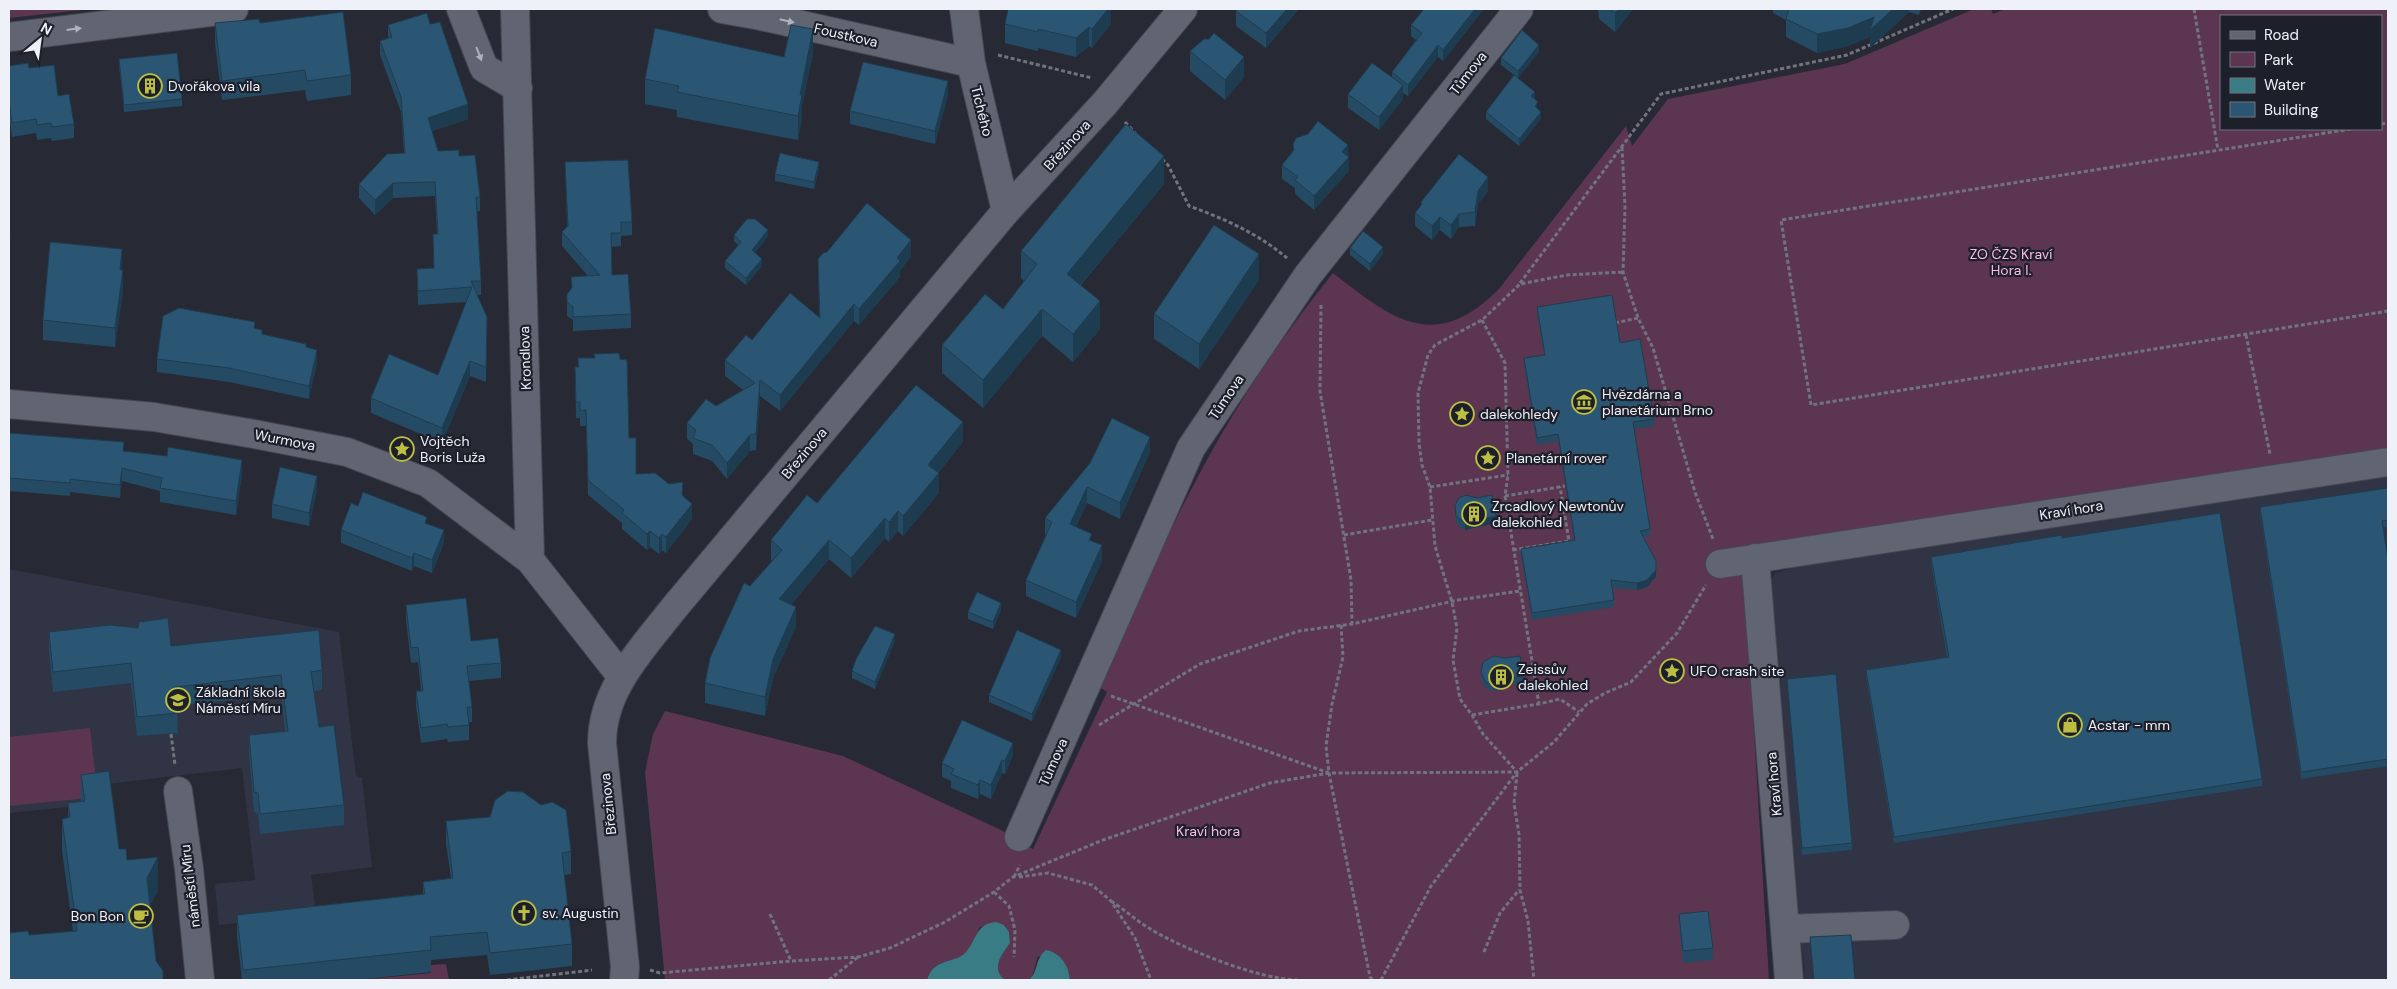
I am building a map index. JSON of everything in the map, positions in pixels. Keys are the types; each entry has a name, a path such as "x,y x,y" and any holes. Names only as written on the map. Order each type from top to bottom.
{"street":[{"path":"9,37 234,9"},
{"path":"461,9 484,68 518,88"},
{"name":"Krondlova","path":"516,9 530,560"},
{"name":"Foustkova","path":"722,9 971,63"},
{"name":"Tichého","path":"964,9 971,63 1006,211"},
{"name":"Březinova","path":"632,972 602,744 602,731 607,710 622,677 674,608 1006,211 1105,103 1183,9"},
{"name":"Tůmova","path":"1019,837 1191,448 1308,275 1519,9"},
{"name":"Wurmova","path":"9,404 154,417 346,452 428,482 530,560"},
{"name":"Kraví hora","path":"1720,564 2388,462"},
{"name":"Kraví hora","path":"1755,558 1789,980"},
{"path":"530,560 622,677"},
{"name":"náměstí Míru","path":"178,791 189,869 200,980"},
{"path":"1785,929 1895,926"}],"path":[{"path":"1534,980 1528,921 1520,890 1519,834 1514,802 1517,772 1483,734 1460,699 1455,679 1453,660 1457,628 1452,602 1435,546 1430,488 1422,466 1419,443 1418,393 1428,355 1435,346 1482,320 1520,284 1661,94 1847,55 1953,9"},
{"path":"2194,9 2218,150"},
{"path":"971,63 987,53 1093,79"},
{"path":"1123,120 1142,139"},
{"path":"2345,130 1781,220 1810,405 2388,312"},
{"path":"1381,980 1431,886 1517,772 1554,742 1579,712 1605,693 1631,682 1677,633 1720,564 1711,532 1695,492 1653,348 1638,318 1623,272 1625,206 1622,147"},
{"path":"1155,152 1168,165 1189,206 1241,227 1270,244 1308,275"},
{"path":"1520,284 1567,275 1623,272"},
{"path":"1615,323 1638,318"},
{"path":"1321,320 1320,391 1351,580 1352,624"},
{"path":"1482,320 1505,363 1508,475 1505,496 1539,704"},
{"path":"2246,335 2271,461"},
{"path":"1430,488 1508,475"},
{"path":"1505,496 1565,486"},
{"path":"1513,550 1569,541 1560,487"},
{"path":"1344,535 1432,520"},
{"path":"1094,728 1200,664 1299,632 1352,624 1452,602 1520,591"},
{"path":"1341,626 1343,656 1332,704 1326,746 1329,773 1370,977 1373,980"},
{"path":"1086,687 1329,773"},
{"path":"1472,715 1560,699 1579,712"},
{"path":"632,972 660,973 791,961 858,958 890,948 945,922 1013,878 1103,840 1270,783 1329,773 1517,772"},
{"path":"1013,878 1048,873 1092,885 1152,930 1185,946 1246,969 1297,980"},
{"path":"1484,952 1500,913 1520,890"},
{"path":"994,892 1009,906 1015,930 1014,957"},
{"path":"1111,901 1135,938 1151,980"},
{"path":"770,914 791,961"},
{"path":"829,980 858,958"},
{"path":"508,980 592,970"}],"shaded area":[{"path":"2388,474 2388,980 1805,980 1770,610 1770,584 1775,573 1810,563"},
{"name":"Základní škola Náměstí Míru","path":"9,569 339,632 356,776 362,778 372,867 311,875 316,914 219,925 215,884 255,880 242,768 107,784 109,803 9,813"}],"green space":[{"path":"9,9 91,9 9,18"},
{"name":"ZO ČZS Kraví Hora I.","path":"1974,9 1991,9 1993,14 2005,9 2388,9 2388,454 1743,551 1769,980 1070,980 1069,972 1038,956 1032,977 1029,980 1010,981 1000,977 997,972 999,962 1010,943 1009,932 1004,925 980,927 967,952 935,967 930,972 927,980 665,980 645,772 653,734 665,711 843,756 1003,831 1033,849 1107,692 1101,688 1156,562 1192,488 1223,432 1257,377 1333,273 1375,304 1394,315 1414,323 1433,325 1454,320 1476,309 1499,289 1626,126 1632,146 1668,99 1845,64"},
{"path":"90,728 98,797 9,806 9,737"},
{"path":"446,964 449,980 360,980 431,973 431,965"}],"water":[{"path":"996,922 1004,925 1009,932 1010,943 1001,957 998,966 998,971 1005,980 927,980 930,972 935,967 962,955 967,951 978,932 984,926"},
{"path":"1046,950 1060,957 1066,965 1070,980 1029,980 1042,954"}],"building":[{"path":"1008,9 1108,9 1092,29 1089,27 1076,38 1005,24"},
{"path":"1238,9 1287,9 1266,33 1236,11"},
{"path":"1424,9 1475,9 1443,50 1438,45 1408,85 1392,72 1422,33 1411,25"},
{"path":"1609,9 1619,9 1615,13"},
{"path":"1789,9 1893,9 1870,30 1874,17 1848,28 1817,34 1786,19"},
{"path":"343,12 351,75 307,81 305,70 222,81 215,23 259,19 260,23"},
{"path":"427,13 430,24 440,22 468,104 428,118 438,151 459,150 459,156 475,155 480,197 476,197 481,281 471,281 487,317 486,367 470,361 442,428 371,398 389,354 438,375 472,287 418,291 417,269 434,268 433,234 438,234 435,182 393,183 375,200 359,184 387,154 405,153 401,97 380,41 392,37 388,25"},
{"path":"791,25 813,29 800,95 802,95 798,116 677,92 679,86 645,79 655,28 784,57"},
{"path":"1522,30 1539,45 1518,71 1501,58"},
{"path":"1214,33 1244,57 1225,80 1190,51 1204,39 1209,39"},
{"name":"Dvořákova vila","path":"177,53 182,99 124,105 119,59"},
{"path":"863,62 948,81 935,131 850,111"},
{"path":"28,63 29,68 54,65 58,96 69,94 74,124 52,127 51,123 37,125 36,119 12,123 9,99 9,66"},
{"path":"1372,63 1403,85 1379,117 1348,94"},
{"path":"1514,75 1535,92 1531,96 1538,102 1535,106 1541,112 1519,139 1486,112"},
{"path":"1318,121 1348,145 1342,152 1349,157 1314,196 1295,180 1298,177 1282,165 1294,150 1293,144 1296,138 1308,134"},
{"path":"1126,124 1164,156 1067,274 1100,301 1073,334 1042,309 983,380 942,345 985,294 1003,309 1037,264 1021,251"},
{"path":"780,153 819,162 814,182 775,174"},
{"path":"1459,154 1488,177 1478,191 1475,212 1459,214 1451,225 1440,217 1432,226 1415,213 1422,204 1421,202"},
{"path":"628,160 632,222 621,222 621,233 611,233 612,275 628,274 631,314 573,317 573,307 567,302 567,294 572,288 571,277 600,275 562,232 568,226 565,162"},
{"path":"867,203 911,240 897,258 900,261 859,309 854,304 780,395 760,380 756,434 750,435 727,463 712,445 693,438 696,430 687,423 706,399 716,406 755,383 725,360 746,335 752,340 790,293 820,318 818,259 823,253 827,252"},
{"path":"747,219 755,219 768,230 752,250 762,259 746,278 725,261 741,242 734,235"},
{"path":"1214,225 1259,254 1199,344 1154,314"},
{"path":"1363,231 1383,247 1370,264 1350,248"},
{"path":"50,242 122,249 120,270 123,270 115,328 43,320"},
{"path":"1612,295 1620,343 1640,339 1654,419 1633,422 1650,529 1640,531 1656,561 1656,570 1647,580 1637,583 1611,580 1614,600 1532,613 1521,549 1575,540 1558,434 1537,438 1524,358 1545,355 1537,307"},
{"path":"179,308 255,322 254,328 262,330 262,334 306,344 306,347 317,350 309,386 229,368 157,359 163,316"},
{"path":"619,353 620,359 627,360 629,438 636,438 636,474 655,473 669,484 683,482 682,495 692,504 666,537 662,534 659,538 650,531 647,534 622,513 624,510 588,480 586,410 580,411 580,402 576,402 575,367 579,367 578,358 595,358 594,354"},
{"path":"916,385 963,422 928,465 939,473 903,516 898,511 889,522 885,518 851,558 829,540 779,599 796,607 773,659 765,697 705,683 710,658 744,583 750,586 782,550 771,540 807,495 817,503"},
{"path":"1112,418 1150,437 1120,503 1087,487 1070,524 1092,534 1089,540 1102,545 1076,602 1026,580 1052,522 1045,518 1090,463"},
{"path":"9,433 124,442 123,451 167,456 168,447 242,460 236,501 160,488 162,478 122,468 120,485 70,479 70,483 9,478"},
{"path":"280,467 317,476 309,513 272,504"},
{"path":"2388,488 2388,520 2382,521 2388,559 2388,759 2301,772 2260,507"},
{"path":"363,492 427,517 425,523 444,530 432,560 414,553 412,558 341,530 351,503 358,506"},
{"name":"Zrcadlový Newtonův dalekohled","path":"1466,495 1477,498 1492,495 1496,516 1465,523 1456,516 1455,505 1459,498"},
{"path":"2220,513 2262,779 1894,837 1866,670 1949,657 1931,557 2062,535 2062,538"},
{"path":"977,592 1001,603 993,622 968,612"},
{"path":"466,598 471,641 498,638 501,663 467,666 472,707 467,707 469,725 448,727 447,724 421,728 416,691 423,691 418,647 411,648 406,605"},
{"path":"168,618 171,646 319,630 322,670 311,672 319,727 334,725 344,805 260,814 258,793 254,792 249,735 288,731 281,675 175,687 178,713 137,717 131,663 53,672 49,632 110,625 138,628 139,622"},
{"path":"875,626 895,634 875,682 852,671 856,659"},
{"path":"1017,630 1061,650 1032,714 989,695"},
{"name":"Zeissův dalekohled","path":"1494,656 1505,658 1520,656 1523,676 1508,678 1500,684 1488,684 1481,672 1483,662"},
{"path":"1836,674 1852,843 1802,848 1787,679"},
{"path":"962,720 1013,743 1005,761 1002,760 991,785 980,780 978,785 951,774 954,769 942,763"},
{"path":"109,771 119,849 126,849 127,860 158,857 147,878 156,961 163,971 163,978 162,980 9,980 9,933 28,931 29,935 77,931 62,819 70,817 68,803 85,801 81,775"},
{"path":"508,791 523,792 541,805 552,802 566,810 571,851 562,853 572,944 490,953 487,932 430,937 431,950 243,970 237,915 425,894 423,882 453,878 446,821 490,817 495,800"},
{"path":"1708,911 1713,948 1683,951 1679,914"},
{"path":"1851,935 1855,980 1814,980 1810,937"}],"place":[{"name":"Dvořákova vila","path":"150,86"},
{"name":"Hvězdárna a planetárium Brno","path":"1584,402"},
{"name":"dalekohledy","path":"1462,414"},
{"name":"Vojtěch Boris Luža","path":"402,449"},
{"name":"Planetární rover","path":"1488,458"},
{"name":"Zrcadlový Newtonův dalekohled","path":"1474,514"},
{"name":"UFO crash site","path":"1672,671"},
{"name":"Zeissův dalekohled","path":"1501,677"},
{"name":"Základní škola Náměstí Míru","path":"178,700"},
{"name":"Acstar - mm","path":"2070,725"},
{"name":"sv. Augustin","path":"524,913"},
{"name":"Bon Bon","path":"141,916"}]}
